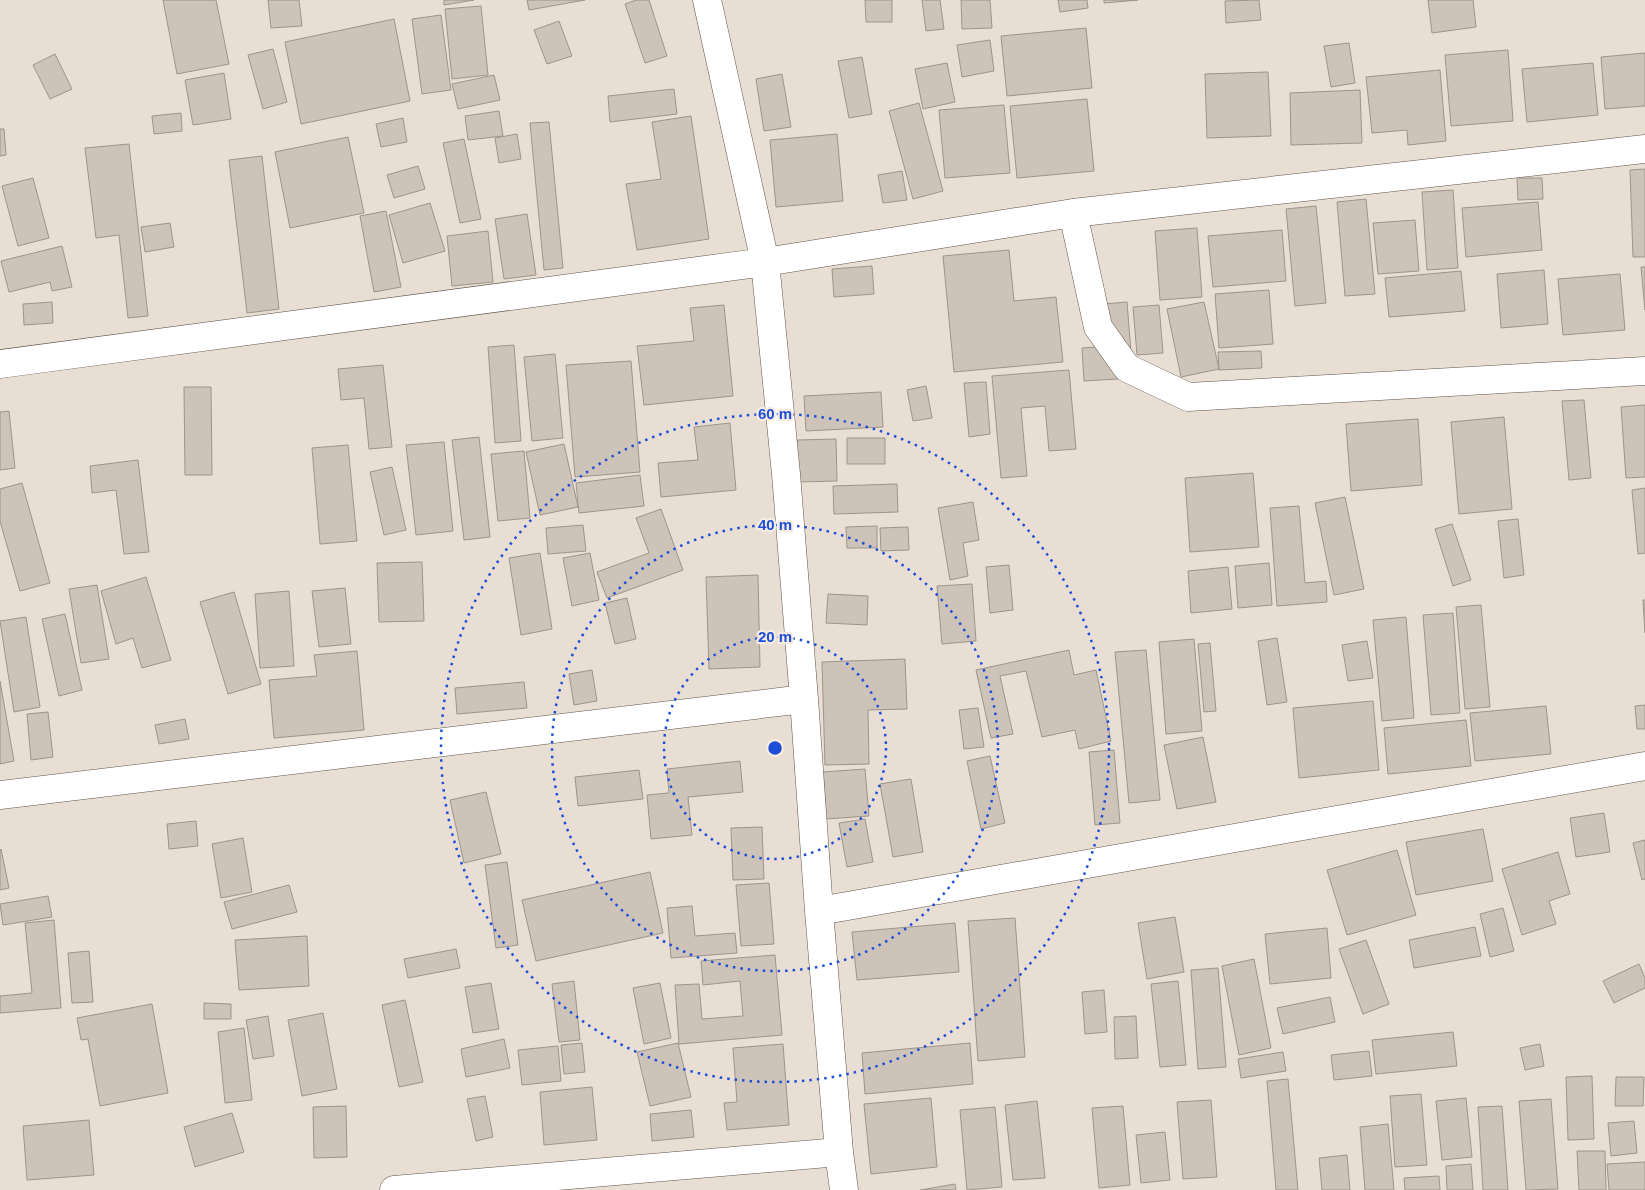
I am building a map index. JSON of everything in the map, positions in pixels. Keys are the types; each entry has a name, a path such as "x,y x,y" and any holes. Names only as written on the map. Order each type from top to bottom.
{"street":[{"path":"707,0 765,262 786,474 819,911 844,1190"},
{"path":"0,364 765,262 1073,213 1645,149"},
{"path":"1073,213 1098,327 1127,368 1188,397 1645,371"},
{"path":"0,795 804,699"},
{"path":"819,911 1645,766"},
{"path":"394,1190 840,1152"}],"building":[{"path":"163,0 216,0 229,64 177,74"},
{"path":"268,0 299,0 302,26 271,28"},
{"path":"444,0 474,0 444,5"},
{"path":"527,0 585,0 529,10"},
{"path":"636,0 649,0 667,56 645,63 625,4"},
{"path":"865,0 892,0 892,22 866,22"},
{"path":"922,0 940,0 944,29 926,31"},
{"path":"961,0 990,0 992,28 962,29"},
{"path":"1058,0 1087,0 1088,8 1060,12"},
{"path":"1104,0 1138,0 1104,3"},
{"path":"1259,0 1261,20 1226,23 1225,1"},
{"path":"1428,0 1473,0 1476,27 1432,33"},
{"path":"481,6 488,75 452,79 445,9"},
{"path":"441,15 451,90 422,94 412,19"},
{"path":"394,19 410,101 301,124 285,42"},
{"path":"559,21 572,56 547,64 534,30"},
{"path":"1086,28 1092,88 1007,96 1001,36"},
{"path":"990,40 994,71 962,77 957,45"},
{"path":"1349,43 1355,83 1331,87 1324,46"},
{"path":"273,49 287,102 263,109 248,55"},
{"path":"1508,50 1513,121 1451,126 1445,55"},
{"path":"1645,53 1645,106 1605,109 1601,57"},
{"path":"55,54 72,89 50,99 33,65"},
{"path":"862,57 872,114 849,118 838,61"},
{"path":"947,63 955,102 923,109 915,69"},
{"path":"1593,63 1598,115 1527,122 1522,69"},
{"path":"1440,70 1446,141 1408,145 1407,130 1372,133 1366,77"},
{"path":"1268,72 1271,136 1207,138 1205,74"},
{"path":"224,73 231,119 193,125 185,80"},
{"path":"782,74 791,127 764,131 756,79"},
{"path":"494,75 500,100 458,109 452,84"},
{"path":"674,89 677,114 610,122 608,96"},
{"path":"1360,90 1362,143 1291,145 1290,93"},
{"path":"1087,99 1094,171 1017,178 1010,106"},
{"path":"919,103 943,191 913,199 889,111"},
{"path":"1004,105 1010,173 945,178 939,110"},
{"path":"499,111 503,136 468,140 465,116"},
{"path":"181,113 182,131 154,134 152,116"},
{"path":"691,116 709,239 637,250 626,184 661,179 652,122"},
{"path":"403,118 407,142 381,147 376,124"},
{"path":"549,122 563,268 544,270 530,123"},
{"path":"0,129 4,129 6,155 0,156"},
{"path":"517,134 521,159 499,163 495,138"},
{"path":"837,134 843,201 776,207 770,140"},
{"path":"348,137 364,213 290,228 275,152"},
{"path":"464,139 481,219 460,223 443,143"},
{"path":"129,144 148,316 128,318 119,235 96,238 85,148"},
{"path":"262,156 279,309 247,313 229,160"},
{"path":"418,166 425,189 394,198 387,175"},
{"path":"1645,169 1645,257 1633,257 1630,170"},
{"path":"902,171 907,200 883,203 878,175"},
{"path":"33,178 49,238 18,246 2,186"},
{"path":"1517,178 1542,178 1543,199 1518,200"},
{"path":"1453,190 1458,268 1427,270 1422,192"},
{"path":"1366,199 1375,294 1345,296 1337,202"},
{"path":"1538,202 1542,250 1466,257 1462,208"},
{"path":"430,203 445,251 403,263 389,215"},
{"path":"1316,206 1326,303 1295,306 1286,209"},
{"path":"386,211 401,287 374,292 360,216"},
{"path":"527,214 536,275 504,279 495,219"},
{"path":"1415,220 1419,271 1378,274 1373,223"},
{"path":"170,223 174,247 145,252 141,227"},
{"path":"1197,228 1202,297 1160,300 1155,231"},
{"path":"1282,230 1286,281 1213,287 1208,236"},
{"path":"488,231 493,282 452,286 447,236"},
{"path":"62,246 72,287 52,291 50,282 9,292 1,261"},
{"path":"1009,250 1014,301 1056,297 1063,362 954,372 943,256"},
{"path":"872,266 874,294 834,297 832,269"},
{"path":"1641,267 1645,267 1645,310"},
{"path":"1544,270 1548,324 1501,328 1497,274"},
{"path":"1461,271 1465,311 1389,317 1385,278"},
{"path":"1620,274 1625,330 1563,335 1558,279"},
{"path":"1269,290 1273,344 1219,348 1215,294"},
{"path":"52,302 53,323 24,325 23,304"},
{"path":"1127,302 1133,378 1084,381 1082,348 1096,347 1093,305"},
{"path":"1204,302 1219,369 1181,377 1167,309"},
{"path":"724,305 733,396 644,405 637,346 694,341 690,308"},
{"path":"1159,305 1163,353 1137,355 1133,307"},
{"path":"514,345 521,441 495,443 488,347"},
{"path":"1261,351 1262,368 1219,370 1218,352"},
{"path":"555,354 563,438 532,441 524,357"},
{"path":"631,361 640,472 575,477 566,365"},
{"path":"383,365 392,447 369,449 364,398 341,400 338,369"},
{"path":"1069,370 1076,449 1049,451 1045,406 1021,408 1027,476 1001,478 992,376"},
{"path":"986,382 990,434 969,437 964,383"},
{"path":"926,386 932,418 913,421 907,390"},
{"path":"184,387 211,387 212,475 185,475"},
{"path":"881,392 883,427 806,431 804,396"},
{"path":"1584,400 1591,478 1569,480 1562,401"},
{"path":"1645,405 1645,477 1626,478 1621,407"},
{"path":"9,411 15,468 0,470 0,412"},
{"path":"1504,417 1512,509 1459,514 1451,422"},
{"path":"1418,419 1422,485 1351,491 1346,424"},
{"path":"730,423 736,490 661,497 658,463 698,460 694,427"},
{"path":"479,437 490,537 464,540 452,440"},
{"path":"847,438 885,438 885,464 847,464"},
{"path":"836,439 837,481 798,482 797,440"},
{"path":"444,442 453,531 416,535 406,445"},
{"path":"564,444 578,507 540,515 526,452"},
{"path":"348,445 357,541 320,544 312,448"},
{"path":"524,451 530,518 498,521 491,454"},
{"path":"138,460 149,552 124,554 116,490 92,493 90,466"},
{"path":"392,467 406,530 384,535 370,472"},
{"path":"1253,473 1259,547 1190,552 1185,478"},
{"path":"640,475 644,506 579,513 576,483"},
{"path":"22,483 50,583 20,591 0,521 0,489"},
{"path":"897,484 898,512 834,514 833,486"},
{"path":"1645,488 1645,553 1638,554 1632,490"},
{"path":"1345,497 1364,589 1334,595 1315,503"},
{"path":"973,502 979,540 963,543 968,576 950,580 938,508"},
{"path":"1299,506 1305,583 1326,581 1327,602 1277,606 1270,508"},
{"path":"661,509 683,570 607,598 597,572 649,553 636,518"},
{"path":"1518,519 1524,575 1504,578 1498,521"},
{"path":"1452,524 1471,580 1453,586 1435,529"},
{"path":"583,525 586,551 548,554 546,528"},
{"path":"877,526 877,548 847,548 846,527"},
{"path":"908,527 909,550 881,551 880,528"},
{"path":"540,553 552,629 521,635 509,558"},
{"path":"590,553 599,600 572,606 563,558"},
{"path":"422,562 424,621 379,622 377,563"},
{"path":"1269,563 1272,605 1238,608 1235,566"},
{"path":"1009,565 1013,610 990,613 986,567"},
{"path":"1228,567 1232,609 1191,613 1188,571"},
{"path":"758,575 760,667 709,669 706,577"},
{"path":"146,577 171,660 142,668 133,638 116,644 101,591"},
{"path":"972,584 976,641 942,644 937,586"},
{"path":"97,585 109,659 81,663 69,589"},
{"path":"345,588 351,644 319,647 312,591"},
{"path":"289,591 294,666 260,668 255,594"},
{"path":"234,592 261,684 228,694 200,602"},
{"path":"828,594 868,596 867,625 826,623"},
{"path":"627,598 636,639 615,644 605,603"},
{"path":"1643,600 1645,600 1645,633"},
{"path":"1481,605 1490,707 1465,709 1456,607"},
{"path":"1453,613 1460,713 1431,715 1423,615"},
{"path":"65,614 82,690 59,696 42,619"},
{"path":"26,617 40,707 14,712 0,621"},
{"path":"1406,617 1414,718 1382,721 1373,620"},
{"path":"1277,638 1287,702 1267,705 1258,641"},
{"path":"1194,639 1202,731 1166,734 1159,642"},
{"path":"1367,641 1373,678 1348,681 1342,645"},
{"path":"1210,643 1216,711 1204,712 1198,644"},
{"path":"1069,650 1074,675 1096,670 1111,741 1079,749 1075,730 1042,737 1026,671 1000,676 1013,734 991,738 976,670"},
{"path":"1146,650 1160,800 1129,803 1115,652"},
{"path":"357,651 364,730 274,738 269,680 317,676 314,655"},
{"path":"905,659 907,709 868,710 869,764 825,765 822,662"},
{"path":"592,670 597,701 574,705 569,674"},
{"path":"0,681 14,761 0,764"},
{"path":"524,682 527,708 457,714 455,688"},
{"path":"1373,701 1379,770 1299,778 1293,708"},
{"path":"1645,705 1645,729 1637,729 1635,706"},
{"path":"1546,706 1551,754 1475,761 1470,713"},
{"path":"978,708 984,747 964,749 959,710"},
{"path":"48,712 53,757 31,760 27,714"},
{"path":"185,719 189,739 159,744 155,725"},
{"path":"1466,720 1471,766 1388,774 1384,728"},
{"path":"1203,737 1216,802 1177,809 1164,745"},
{"path":"1114,750 1120,823 1095,825 1089,752"},
{"path":"990,756 1005,823 981,829 967,761"},
{"path":"740,761 743,792 688,797 692,835 651,839 647,795 669,793 667,769"},
{"path":"865,769 869,816 826,819 823,772"},
{"path":"639,770 643,799 578,806 575,777"},
{"path":"911,779 923,852 893,857 880,784"},
{"path":"486,792 501,854 464,863 450,800"},
{"path":"1604,813 1610,852 1576,857 1570,818"},
{"path":"865,819 873,862 847,867 839,823"},
{"path":"196,821 198,846 169,849 167,824"},
{"path":"762,827 764,879 733,880 731,828"},
{"path":"1483,829 1493,881 1416,895 1406,842"},
{"path":"243,838 252,892 221,898 212,844"},
{"path":"1645,840 1645,879 1642,880 1633,843"},
{"path":"0,850 9,888 0,890"},
{"path":"1397,850 1416,915 1347,935 1327,870"},
{"path":"1558,852 1570,894 1549,901 1556,924 1522,935 1502,869"},
{"path":"507,862 518,945 496,948 485,865"},
{"path":"650,872 663,933 536,961 522,900"},
{"path":"769,883 774,944 741,946 736,885"},
{"path":"289,885 297,912 232,929 224,902"},
{"path":"48,896 52,917 3,925 0,904"},
{"path":"692,906 695,936 735,933 737,953 671,958 667,908"},
{"path":"1503,908 1514,951 1490,957 1480,914"},
{"path":"1175,917 1184,972 1147,979 1138,923"},
{"path":"1015,918 1025,1057 978,1061 968,921"},
{"path":"54,920 61,1008 0,1013 0,996 32,993 25,923"},
{"path":"955,923 959,972 857,980 852,932"},
{"path":"1475,927 1481,956 1414,968 1409,940"},
{"path":"1327,928 1331,978 1270,984 1265,934"},
{"path":"307,936 309,986 239,990 235,940"},
{"path":"1366,940 1389,1004 1363,1014 1339,949"},
{"path":"456,949 460,968 408,978 404,959"},
{"path":"89,951 93,1002 72,1003 68,953"},
{"path":"775,955 782,1035 679,1044 675,985 699,984 702,1019 743,1016 740,981 703,985 701,961"},
{"path":"1254,959 1271,1048 1239,1055 1222,966"},
{"path":"1639,964 1645,978 1645,988 1614,1003 1603,981"},
{"path":"1218,968 1226,1067 1198,1069 1191,970"},
{"path":"574,981 580,1040 559,1042 552,984"},
{"path":"1178,981 1186,1065 1160,1067 1151,984"},
{"path":"491,983 499,1029 473,1033 465,987"},
{"path":"660,983 671,1038 644,1044 633,988"},
{"path":"1104,990 1107,1032 1085,1034 1082,992"},
{"path":"1330,997 1335,1022 1283,1034 1277,1008"},
{"path":"405,1000 423,1082 399,1087 382,1005"},
{"path":"204,1003 231,1004 231,1019 204,1019"},
{"path":"152,1004 168,1093 100,1106 88,1039 81,1040 77,1018"},
{"path":"323,1013 337,1089 302,1096 288,1020"},
{"path":"268,1016 274,1056 253,1059 246,1020"},
{"path":"1136,1016 1138,1058 1115,1059 1114,1017"},
{"path":"244,1028 252,1100 225,1103 218,1032"},
{"path":"1453,1032 1457,1066 1376,1074 1372,1040"},
{"path":"504,1039 510,1068 466,1077 461,1049"},
{"path":"582,1043 585,1072 564,1074 561,1045"},
{"path":"678,1043 691,1097 650,1106 637,1052"},
{"path":"970,1043 973,1084 865,1094 862,1053"},
{"path":"783,1044 789,1125 727,1130 724,1103 737,1102 733,1048"},
{"path":"1540,1044 1544,1066 1525,1070 1520,1048"},
{"path":"558,1046 561,1081 522,1085 518,1050"},
{"path":"1369,1051 1372,1076 1334,1080 1331,1055"},
{"path":"1283,1052 1286,1071 1241,1078 1238,1059"},
{"path":"1592,1076 1594,1139 1568,1140 1566,1077"},
{"path":"1616,1077 1644,1077 1643,1106 1615,1106"},
{"path":"1288,1079 1298,1190 1276,1190 1267,1081"},
{"path":"592,1087 597,1140 544,1145 540,1092"},
{"path":"1421,1094 1427,1165 1395,1167 1390,1096"},
{"path":"485,1096 493,1137 476,1141 467,1099"},
{"path":"931,1098 937,1167 871,1174 864,1104"},
{"path":"1466,1098 1472,1157 1442,1160 1436,1101"},
{"path":"1551,1099 1558,1189 1526,1190 1519,1101"},
{"path":"1211,1100 1217,1177 1183,1179 1177,1102"},
{"path":"1037,1101 1045,1178 1013,1180 1005,1105"},
{"path":"346,1106 347,1157 314,1158 313,1107"},
{"path":"1123,1106 1130,1185 1099,1188 1092,1108"},
{"path":"1502,1106 1508,1190 1483,1190 1478,1107"},
{"path":"995,1107 1002,1187 967,1190 960,1110"},
{"path":"691,1110 694,1137 652,1141 650,1114"},
{"path":"232,1113 244,1152 195,1167 184,1127"},
{"path":"89,1120 94,1175 27,1180 23,1126"},
{"path":"1634,1121 1637,1153 1611,1156 1608,1123"},
{"path":"1388,1124 1394,1190 1365,1190 1360,1127"},
{"path":"1165,1132 1170,1180 1141,1183 1136,1135"},
{"path":"1577,1151 1605,1151 1606,1190 1579,1190"},
{"path":"1347,1155 1350,1190 1322,1190 1319,1158"},
{"path":"1645,1162 1645,1190 1609,1190 1607,1164"},
{"path":"1471,1164 1473,1190 1447,1190 1446,1166"},
{"path":"1439,1176 1440,1190 1405,1190 1404,1178"},
{"path":"955,1184 956,1190 920,1190"}]}
